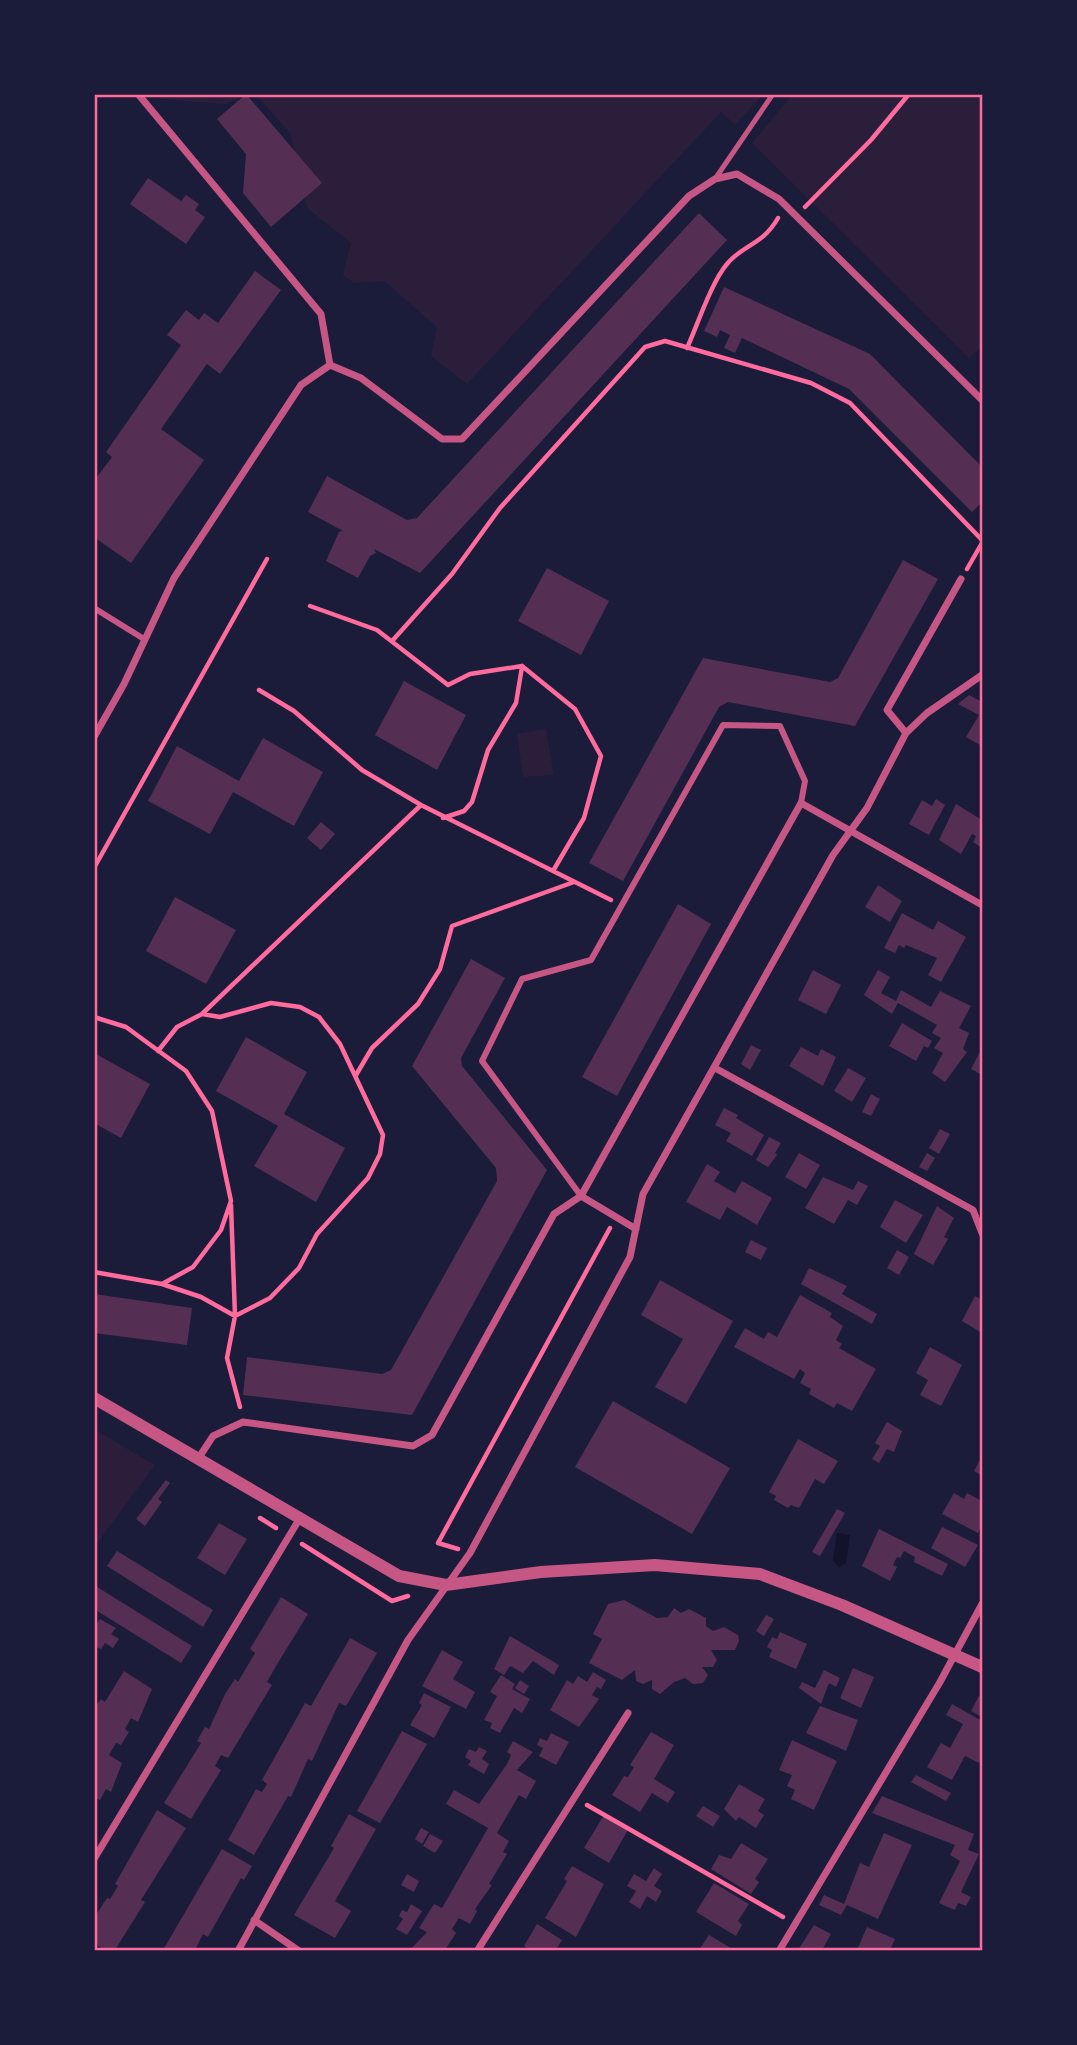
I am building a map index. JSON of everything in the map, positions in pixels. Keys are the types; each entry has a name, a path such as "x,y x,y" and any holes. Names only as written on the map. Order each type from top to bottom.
{"street":[{"path":"138,94 321,314 330,365"},
{"path":"330,365 361,377 442,439 462,439 689,197 715,179 737,174 786,205 982,400"},
{"path":"94,737 124,684 174,578 301,385 330,365"},
{"path":"906,733 887,710 961,579"},
{"path":"94,608 144,639"},
{"path":"238,1951 408,1640 470,1553 630,1257 643,1194 833,855 867,808 906,733 927,713 982,675"},
{"path":"198,1459 213,1436 243,1422 413,1446 432,1435 554,1214 581,1196 801,803 804,781 780,726 723,725 592,960 522,979 482,1061 581,1196 636,1229"},
{"path":"801,803 982,905"},
{"path":"715,1068 973,1210 982,1233"},
{"path":"94,1398 399,1576 446,1585 541,1572 625,1566 730,1570 786,1582 982,1667"},
{"path":"94,1859 300,1517"},
{"path":"779,1951 982,1604"},
{"path":"477,1951 628,1713"},
{"path":"254,1920 299,1951"}],"lane":[{"path":"715,179 773,94"}],"path":[{"path":"797,216 870,140 909,94"},
{"path":"687,348 726,265 741,252 757,244 772,228 786,205"},
{"path":"393,640 452,574 500,508 646,347 664,341 811,383 850,403 982,541 961,579"},
{"path":"94,868 267,559"},
{"path":"310,606 377,630 448,685 470,674 522,666 575,709 601,756 584,818 553,872"},
{"path":"443,818 464,811 472,802 488,750 516,703 522,666"},
{"path":"259,690 295,711 362,770 421,805 622,905"},
{"path":"158,1051 177,1027 202,1014 421,805"},
{"path":"356,1076 372,1048 418,1004 440,969 452,926 574,882"},
{"path":"202,1014 220,1017 271,1003 300,1007 319,1017 340,1044 383,1135 380,1154 368,1178 317,1234 299,1268 270,1298 235,1316"},
{"path":"94,1017 125,1027 186,1071 212,1111 231,1201 235,1316 227,1358 243,1422"},
{"path":"162,1284 193,1267 220,1230 231,1201"},
{"path":"94,1272 162,1284 201,1297 235,1316"},
{"path":"574,1797 794,1923"}],"shaded area":[{"path":"156,95 247,95 225,104 160,99"},
{"path":"256,95 763,95 735,125 721,112 467,384 431,356 437,327 384,281 354,283 343,275 351,243 307,208 290,133"},
{"path":"792,95 982,95 982,347 969,358 752,143"},
{"path":"546,729 554,775 523,777 517,734"},
{"path":"94,1429 155,1465 95,1546 94,1546"},
{"path":"837,1533 850,1535 846,1563 839,1567 833,1561"}],"building":[{"path":"246,94 322,183 271,227 243,193 246,154 217,119"},
{"path":"148,178 181,201 186,195 199,204 195,210 205,217 186,244 130,204"},
{"path":"699,213 727,240 420,573 374,549 376,553 370,556 358,578 326,561 339,532 343,531 308,512 327,476 407,520 417,518"},
{"path":"255,271 281,290 220,374 207,364 161,429 204,460 131,563 94,537 94,481 112,457 106,452 181,345 167,335 186,310 199,320 204,313 218,323"},
{"path":"724,287 870,354 982,467 982,502 972,512 849,389 742,338 735,353 724,348 730,335 720,330 717,337 704,331"},
{"path":"903,560 938,579 855,726 728,702 719,707 623,881 589,863 703,658 830,682 838,678"},
{"path":"547,568 609,601 581,655 518,621"},
{"path":"404,681 466,715 437,770 375,735"},
{"path":"969,695 982,702 982,746 966,737 979,715 958,704"},
{"path":"263,738 323,772 294,826 233,792 210,834 148,801 177,746 239,781"},
{"path":"936,799 945,805 929,835 909,824 922,800 932,806"},
{"path":"956,804 982,820 982,848 973,842 976,836 972,834 961,854 939,840"},
{"path":"321,822 335,834 321,850 307,838"},
{"path":"878,885 902,901 890,922 865,907"},
{"path":"175,897 236,930 206,984 146,951"},
{"path":"678,904 711,924 617,1096 582,1077"},
{"path":"902,913 933,930 938,921 966,937 941,982 928,975 937,958 906,945 904,948 899,945 895,953 884,948"},
{"path":"471,959 505,978 461,1058 462,1066 547,1170 412,1415 243,1395 247,1357 382,1374 391,1370 497,1181 496,1168 412,1066"},
{"path":"813,970 841,985 826,1014 798,1000"},
{"path":"878,970 890,977 881,993 896,1001 901,990 931,1007 940,991 971,1006 959,1028 969,1033 963,1049 967,1052 945,1082 932,1073 943,1053 934,1048 941,1038 932,1033 937,1025 898,1003 892,1014 864,995"},
{"path":"902,1023 932,1041 928,1048 924,1046 916,1061 889,1046"},
{"path":"246,1037 307,1072 284,1114 345,1148 316,1202 254,1166 278,1126 216,1091"},
{"path":"751,1045 761,1050 750,1070 741,1064"},
{"path":"801,1047 818,1056 821,1049 836,1057 823,1086 789,1066"},
{"path":"982,1048 982,1075 971,1069"},
{"path":"94,1053 150,1084 121,1138 94,1123"},
{"path":"848,1068 866,1078 852,1102 834,1091"},
{"path":"871,1094 880,1099 871,1116 862,1112"},
{"path":"724,1108 764,1135 752,1156 726,1141 731,1133 715,1125"},
{"path":"940,1129 950,1134 939,1154 929,1148"},
{"path":"769,1137 781,1143 775,1153 777,1155 768,1167 756,1160"},
{"path":"799,1153 820,1165 806,1189 785,1177"},
{"path":"927,1153 935,1158 927,1171 919,1167"},
{"path":"707,1164 720,1172 714,1181 735,1193 742,1181 772,1198 757,1225 727,1207 720,1220 686,1202"},
{"path":"823,1177 853,1190 858,1181 868,1186 857,1205 848,1200 834,1224 805,1208"},
{"path":"895,1200 923,1215 906,1243 880,1227"},
{"path":"937,1206 954,1218 944,1237 948,1239 933,1265 914,1254"},
{"path":"751,1240 767,1248 761,1260 745,1252"},
{"path":"897,1250 909,1257 899,1275 887,1268"},
{"path":"809,1268 847,1286 842,1294 877,1314 872,1324 801,1284"},
{"path":"660,1280 733,1321 686,1404 655,1387 683,1339 641,1315"},
{"path":"94,1294 192,1308 187,1345 94,1333"},
{"path":"800,1295 832,1313 830,1317 843,1326 836,1340 842,1344 839,1348 876,1369 852,1411 837,1403 834,1408 809,1394 811,1389 800,1383 805,1373 800,1369 794,1379 734,1347 745,1328 764,1339 768,1332 777,1337"},
{"path":"975,1296 982,1300 982,1333 962,1321"},
{"path":"930,1347 962,1365 941,1406 920,1395 928,1380 916,1373"},
{"path":"613,1401 730,1468 692,1534 575,1467"},
{"path":"887,1422 902,1431 894,1452 887,1449 879,1463 872,1459 880,1446 875,1443"},
{"path":"798,1439 838,1461 824,1484 815,1479 799,1508 791,1505 788,1508 774,1500 776,1496 769,1492"},
{"path":"982,1456 982,1476 974,1471"},
{"path":"166,1480 170,1483 158,1499 162,1502 145,1526 136,1519"},
{"path":"954,1493 964,1499 967,1493 982,1501 982,1525 978,1533 942,1514"},
{"path":"837,1509 845,1513 820,1556 812,1552"},
{"path":"219,1523 247,1539 225,1575 197,1558"},
{"path":"942,1527 978,1545 965,1567 931,1548"},
{"path":"879,1529 948,1564 942,1576 914,1562 915,1557 904,1551 893,1565 897,1567 890,1581 862,1566"},
{"path":"117,1551 213,1610 203,1627 107,1566"},
{"path":"94,1585 192,1646 181,1663 94,1609"},
{"path":"281,1597 308,1614 267,1682 272,1685 228,1758 221,1755 215,1766 221,1770 191,1819 164,1803 201,1743 197,1741 205,1727 209,1729 225,1694 235,1679 238,1682 255,1653 250,1649"},
{"path":"624,1600 657,1618 668,1617 674,1608 681,1613 689,1609 706,1618 706,1626 713,1631 724,1627 738,1635 739,1641 735,1650 711,1650 717,1660 713,1667 702,1667 708,1675 703,1683 693,1684 685,1678 674,1682 660,1694 652,1689 652,1680 643,1684 636,1681 635,1670 622,1680 589,1663 602,1639 593,1634 608,1604"},
{"path":"766,1615 774,1619 764,1636 756,1631"},
{"path":"100,1619 116,1628 111,1634 119,1639 113,1648 105,1643 101,1649 94,1646 94,1627"},
{"path":"780,1632 807,1644 796,1669 769,1657 772,1650 767,1647 772,1637 777,1639"},
{"path":"510,1636 559,1665 554,1675 533,1661 523,1673 510,1666 504,1675 494,1669"},
{"path":"350,1638 377,1653 346,1706 339,1703 312,1761 308,1759 291,1797 288,1796 254,1855 228,1840 256,1789 262,1792 267,1784 262,1780 305,1703 311,1706"},
{"path":"442,1650 463,1662 453,1679 475,1692 466,1709 422,1686"},
{"path":"853,1668 874,1677 861,1708 840,1698"},
{"path":"824,1670 840,1678 836,1687 829,1683 821,1704 799,1688 802,1682 815,1688"},
{"path":"124,1671 152,1689 138,1722 131,1718 125,1729 129,1732 121,1745 116,1743 109,1755 122,1763 111,1792 106,1789 100,1800 94,1797 94,1708 101,1699 105,1702"},
{"path":"593,1672 606,1680 601,1689 597,1687 592,1695 599,1699 579,1727 550,1710 567,1680 573,1684 578,1676 587,1682"},
{"path":"501,1675 515,1684 512,1689 530,1699 522,1713 514,1708 500,1733 490,1728 492,1723 484,1720 497,1696 490,1692"},
{"path":"520,1680 529,1686 524,1694 515,1688"},
{"path":"424,1693 451,1707 434,1738 410,1725 422,1705 419,1703"},
{"path":"979,1696 982,1698 982,1717 971,1711"},
{"path":"952,1704 982,1721 982,1756 979,1763 965,1756 952,1780 927,1767 941,1743 950,1748 963,1724 946,1715"},
{"path":"820,1706 858,1720 846,1751 806,1733"},
{"path":"402,1731 427,1744 380,1823 357,1811"},
{"path":"651,1732 674,1745 654,1779 675,1792 668,1803 652,1793 640,1812 612,1795 624,1776 628,1777 634,1767 630,1765"},
{"path":"551,1733 569,1742 556,1765 539,1756 543,1748 537,1745 540,1738 547,1741"},
{"path":"792,1740 837,1761 814,1810 791,1799 795,1790 787,1786 792,1775 779,1770"},
{"path":"513,1741 533,1752 517,1770 536,1781 526,1799 519,1795 497,1833 509,1841 503,1852 507,1854 489,1884 492,1885 475,1909 477,1911 470,1924 459,1918 452,1929 456,1933 445,1950 410,1950 427,1932 419,1928 434,1904 442,1908 488,1828 446,1804 454,1790 479,1804 507,1764 511,1755 507,1752"},
{"path":"479,1747 487,1751 482,1759 489,1764 484,1774 468,1765 471,1761 465,1757 469,1749 476,1752"},
{"path":"916,1775 951,1793 946,1801 911,1782"},
{"path":"739,1784 765,1799 758,1811 764,1815 756,1828 739,1817 736,1821 724,1809"},
{"path":"882,1796 974,1834 968,1850 979,1854 961,1892 971,1897 966,1906 958,1903 955,1910 939,1903 960,1861 950,1855 955,1845 872,1813"},
{"path":"703,1806 720,1816 713,1827 696,1816"},
{"path":"157,1810 186,1828 141,1900 145,1902 115,1950 106,1950 94,1944 94,1918 118,1886 115,1884"},
{"path":"349,1814 376,1829 335,1901 351,1911 335,1938 294,1915 334,1848 331,1846"},
{"path":"604,1815 628,1830 609,1863 584,1848"},
{"path":"421,1828 429,1832 422,1844 415,1839"},
{"path":"884,1833 912,1845 878,1919 847,1905 841,1915 819,1905 824,1895 844,1904 860,1863 869,1867"},
{"path":"430,1834 443,1841 435,1853 423,1846"},
{"path":"741,1843 768,1859 755,1879 759,1882 751,1894 711,1869 719,1855 731,1859"},
{"path":"222,1849 252,1866 244,1880 241,1878 208,1937 203,1934 196,1948 200,1950 163,1950"},
{"path":"572,1866 604,1884 576,1937 545,1918 567,1881 564,1879"},
{"path":"654,1868 662,1874 654,1886 662,1891 656,1902 647,1896 640,1909 629,1902 636,1891 627,1886 634,1874 646,1881"},
{"path":"407,1874 419,1881 414,1892 401,1885"},
{"path":"714,1883 749,1904 738,1921 742,1925 736,1936 696,1912"},
{"path":"411,1904 422,1911 407,1935 396,1929 403,1919 399,1916 402,1910 407,1912"},
{"path":"537,1924 562,1940 556,1950 525,1950 527,1948 524,1946"},
{"path":"814,1925 831,1934 822,1950 798,1950"},
{"path":"867,1927 895,1939 890,1950 857,1950"},
{"path":"709,1935 734,1950 699,1950"}]}
